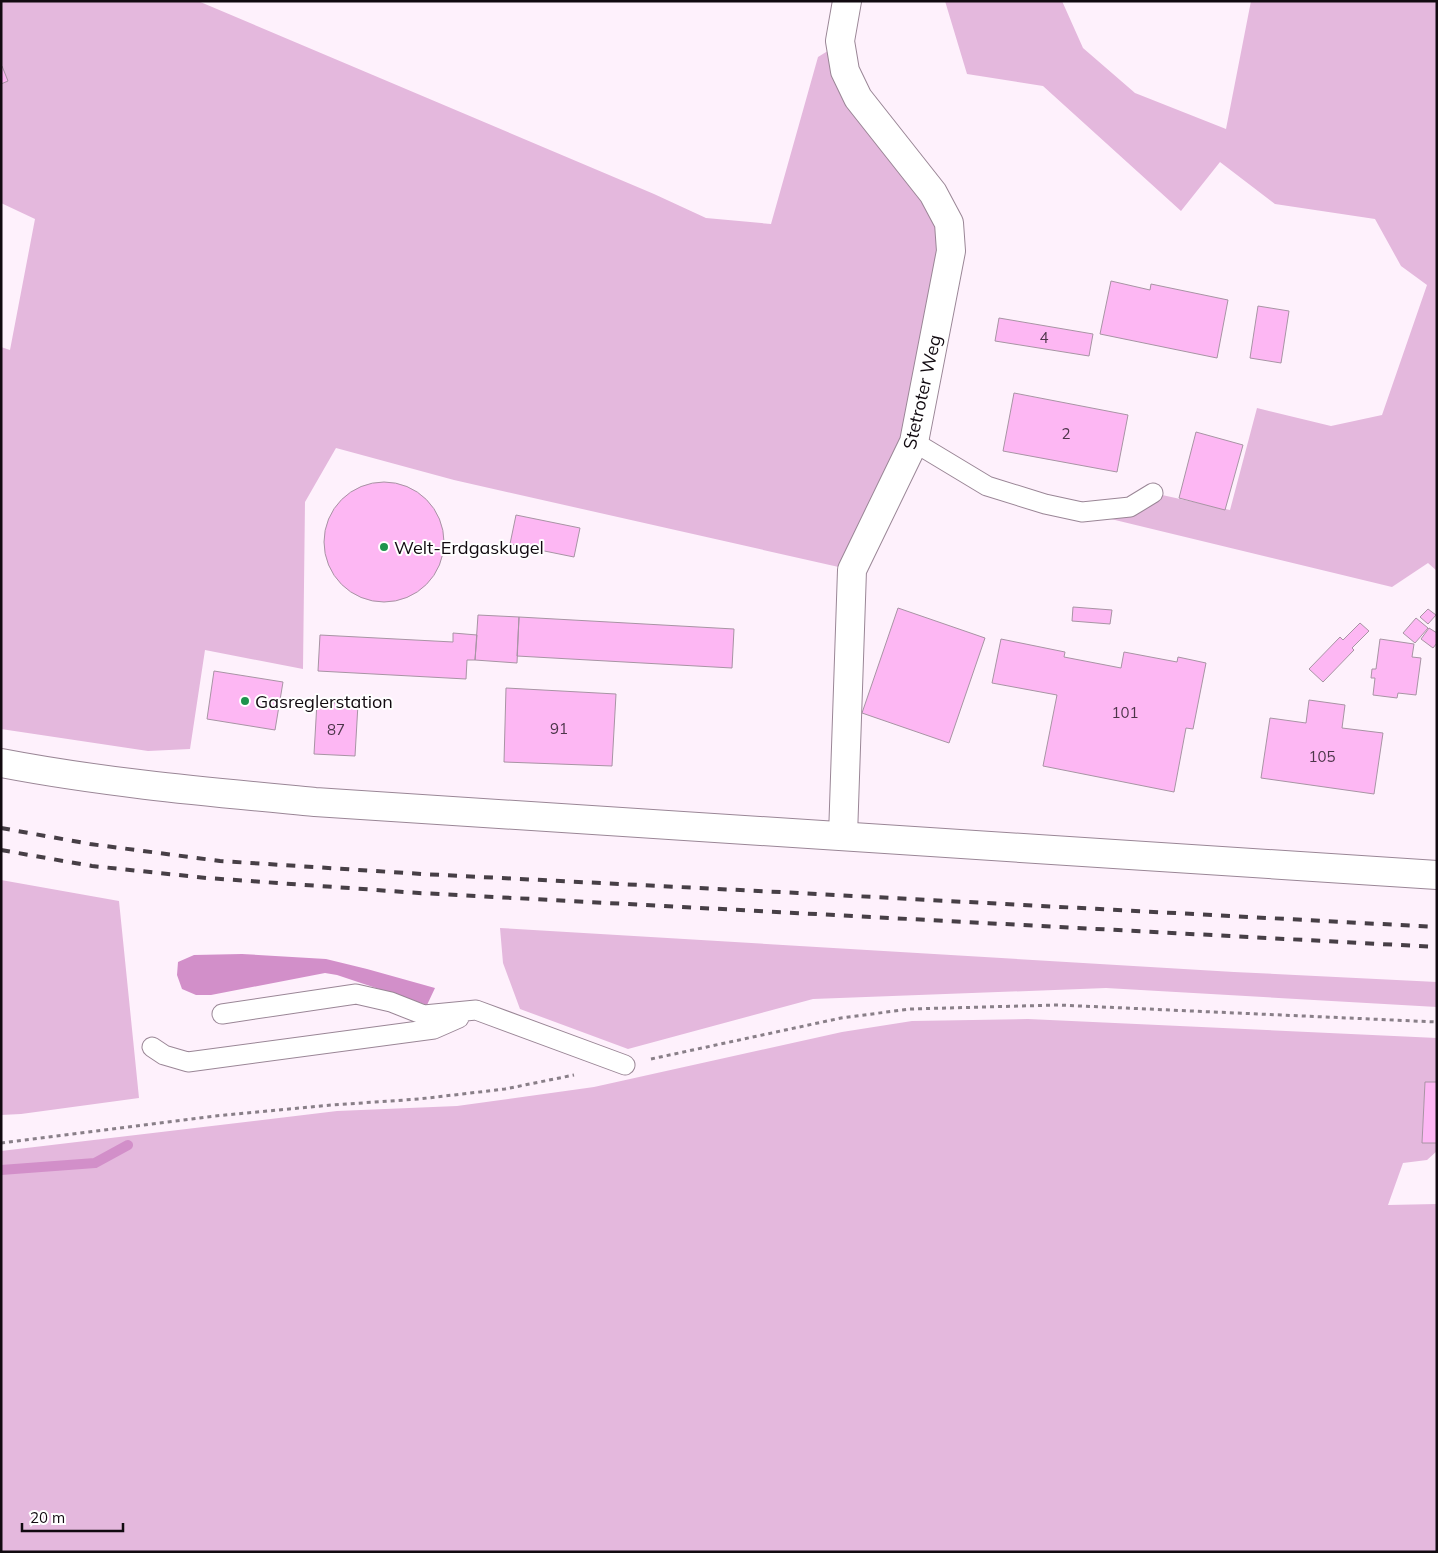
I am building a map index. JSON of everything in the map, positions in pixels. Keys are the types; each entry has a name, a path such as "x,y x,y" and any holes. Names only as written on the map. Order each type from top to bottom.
{"main road":[{"name":"Stetroter Weg","path":"843,836 852,570 914,442 951,251 949,223 933,193 858,98 845,71 840,41 848,1"},
{"path":"1,763 90,778 315,802 1437,875"}],"lane":[{"path":"914,442 987,486 1045,504 1082,512 1130,507 1153,493"},
{"path":"222,1014 356,994 391,1002 424,1015 476,1010 625,1065"},
{"path":"152,1047 164,1055 188,1062 434,1029 476,1010"}],"path":[{"path":"625,1065 841,1018 910,1009 1058,1005 1437,1022"},
{"path":"1,1143 215,1116 505,1090 579,1074"}],"shaded area":[{"path":"1,1 198,1 654,194 706,218 771,224 818,57 831,49 941,227 914,442 852,570 454,480 336,448 305,502 303,669 205,650 190,749 148,751 1,729 1,347 10,350 35,219 1,203"},
{"path":"945,1 1062,1 1083,48 1135,93 1226,129 1251,1 1437,1 1437,571 1428,563 1392,587 1082,512 1153,493 1230,510 1257,408 1331,426 1382,415 1427,285 1401,266 1375,219 1275,204 1220,162 1181,211 1043,86 967,74"},
{"path":"1,880 119,901 139,1098 1,1115"},
{"path":"500,928 1234,972 1437,982 1437,1007 1106,988 813,999 628,1049 520,1009 503,963"},
{"path":"242,954 326,959 435,988 427,1005 337,975 325,973 211,995 196,995 182,989 177,975 178,962 194,955"},
{"path":"1028,1019 1437,1038 1437,1082 1425,1082 1422,1142 1437,1143 1437,1151 1427,1160 1403,1163 1388,1205 1437,1204 1437,1552 1,1552 1,1151 337,1111 457,1106 594,1087 842,1032 912,1021"}],"building":[{"path":"1,67 8,81 1,84"},
{"path":"1111,281 1150,290 1151,284 1228,300 1217,358 1100,334"},
{"path":"1258,306 1289,311 1281,363 1250,358"},
{"path":"999,318 1093,334 1089,356 995,341"},
{"path":"1014,393 1128,415 1117,472 1003,451"},
{"path":"1196,432 1243,445 1225,510 1179,498"},
{"name":"Welt-Erdgaskugel","path":"384,482 407,487 417,492 426,500 434,509 439,519 444,542 439,565 434,575 426,584 417,592 407,597 384,602 361,597 351,592 342,584 334,575 329,565 324,542 329,519 334,509 342,500 351,492 361,487"},
{"path":"516,515 580,528 574,557 510,544"},
{"path":"1073,607 1112,610 1110,624 1072,621"},
{"path":"898,608 985,638 949,743 862,713"},
{"path":"1428,609 1436,615 1428,624 1420,617"},
{"path":"478,615 519,617 517,663 475,660"},
{"path":"519,617 734,629 732,668 517,656"},
{"path":"1416,618 1428,628 1415,643 1403,633"},
{"path":"1360,623 1369,631 1352,648 1354,650 1323,682 1309,669 1340,637 1343,640"},
{"path":"1429,628 1437,633 1437,643 1433,648 1421,639"},
{"path":"453,633 477,635 475,660 467,660 466,679 318,671 320,635 453,642"},
{"path":"1001,639 1065,652 1064,657 1121,668 1124,652 1177,662 1178,657 1206,663 1193,729 1186,728 1174,792 1043,766 1057,695 992,683"},
{"path":"1380,639 1414,644 1412,657 1421,658 1416,695 1398,693 1397,698 1373,695 1375,678 1371,678 1372,669 1376,669"},
{"name":"Gasreglerstation","path":"214,671 283,682 275,730 207,719"},
{"path":"506,688 616,694 612,766 504,762"},
{"path":"1309,700 1345,705 1342,728 1383,733 1374,794 1261,778 1270,718 1306,723"},
{"path":"317,702 358,704 355,756 314,754"},
{"path":"1425,1082 1437,1082 1437,1143 1422,1143"}],"waterway":[{"path":"1,1170 95,1163 128,1145"}],"railway":[{"path":"1,828 90,844 220,861 422,874 1437,927"},
{"path":"1,850 92,866 207,878 419,893 1437,947"}],"place":[{"name":"Welt-Erdgaskugel","path":"384,547"},
{"name":"Gasreglerstation","path":"245,701"}]}
